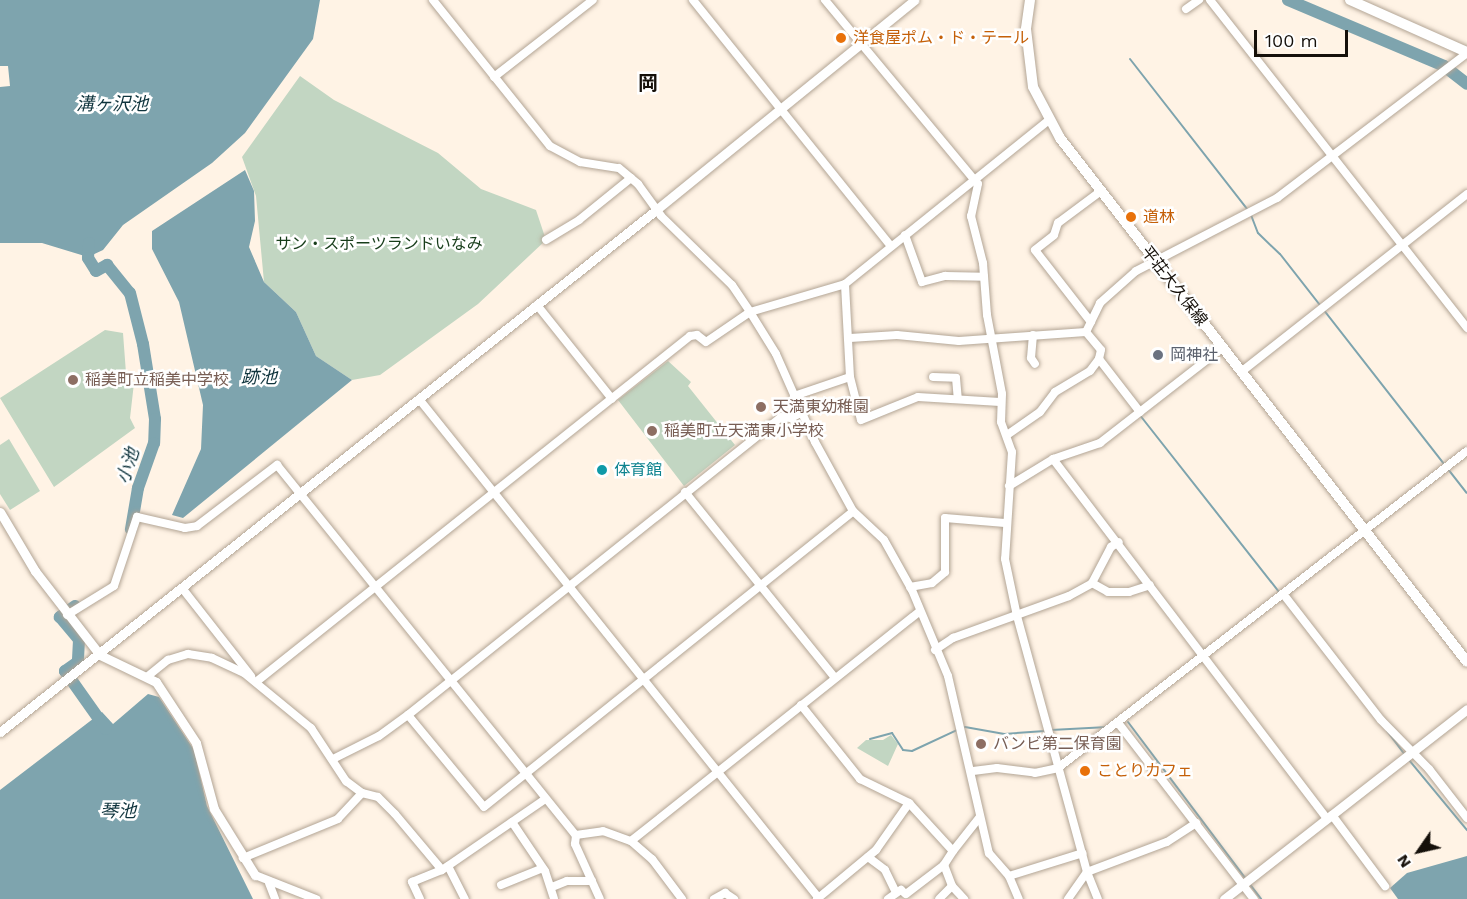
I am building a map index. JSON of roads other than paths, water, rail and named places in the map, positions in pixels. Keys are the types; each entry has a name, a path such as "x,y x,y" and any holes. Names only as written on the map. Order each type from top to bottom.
{"main road":[{"name":"平荘大久保線","path":"1030,0 1027,58 1033,87 1048,120 1467,662"},
{"path":"1350,0 1467,52"}],"street":[{"path":"433,0 550,146 565,157 619,168 631,178 656,210 732,285 750,312 776,354 801,413 853,511 884,540 910,587 918,612 948,676 973,771 979,818 990,853 1010,876 1019,899"},
{"path":"494,76 594,0"},
{"path":"693,0 891,246"},
{"path":"825,0 978,184 971,216 993,336 1001,422 1012,452 1004,549 1017,616 1087,872 1098,899"},
{"path":"0,732 100,655 656,210 914,0"},
{"path":"1186,9 1199,0"},
{"path":"1210,0 1467,328"},
{"path":"1086,332 1110,290 1156,262 1277,198 1467,52"},
{"path":"256,682 690,336 697,335 706,342 750,312 845,284 1048,120"},
{"path":"546,240 579,220 631,178"},
{"path":"1091,322 1035,250 1054,235 1058,223 1101,191"},
{"path":"1241,372 1467,194"},
{"path":"905,235 922,282 945,276 984,277"},
{"path":"845,284 850,338 850,377 861,420 909,399 1000,402"},
{"path":"537,305 612,399"},
{"path":"850,338 897,335 958,340 993,336 1086,332"},
{"path":"1006,435 1040,412 1055,392 1090,370 1099,359 1101,350 1086,332"},
{"path":"1033,335 1031,358 1035,364"},
{"path":"1009,486 1053,459 1100,443 1222,348"},
{"path":"1099,359 1140,412"},
{"path":"794,396 850,377"},
{"path":"933,377 956,378 958,399"},
{"path":"419,399 817,898 868,857 909,803"},
{"path":"333,759 379,736 408,715 781,417 791,418 801,413"},
{"path":"973,771 997,768 1035,772 1058,768 1203,659 1467,451"},
{"path":"1053,459 1119,542 1203,659 1385,886"},
{"path":"67,615 114,586 137,518 184,528 197,526 277,465 451,680 544,800 576,835 575,844 600,899"},
{"path":"685,492 835,678"},
{"path":"408,715 484,807 853,511"},
{"path":"0,512 34,571 100,655 148,676 195,743 214,809 255,875 269,883 316,899"},
{"path":"910,587 932,583 945,572 945,518 1005,523"},
{"path":"935,650 953,638 1069,596 1092,582 1111,547 1119,542"},
{"path":"1092,582 1108,592 1129,592 1150,585"},
{"path":"182,588 256,682"},
{"path":"1284,595 1411,753 1429,769 1467,818"},
{"path":"631,841 918,612"},
{"path":"148,676 168,660 188,654 212,658 256,682 311,728 346,781 362,793 378,797 445,868 463,899"},
{"path":"801,705 860,779 909,803 953,851"},
{"path":"1224,899 1467,709"},
{"path":"1119,724 1254,899"},
{"path":"243,858 338,819 362,793"},
{"path":"420,899 412,882 445,868 544,800"},
{"path":"918,812 925,804"},
{"path":"888,899 900,890 906,894 944,865 979,818"},
{"path":"512,822 543,867 552,887 554,899"},
{"path":"1072,898 1087,872 1167,842 1196,823"},
{"path":"576,835 603,831 631,841 652,858 682,899"},
{"path":"1010,876 1083,853"},
{"path":"868,857 885,870 896,893"},
{"path":"944,865 952,886 963,899"},
{"path":"501,885 543,867"},
{"path":"552,887 567,881 592,881"},
{"path":"269,883 275,899"},
{"path":"939,899 952,886"},
{"path":"714,899 725,893 734,899"}],"water":[{"name":"溝ヶ沢池","path":"0,0 320,0 313,39 245,133 212,163 123,225 103,250 88,257 42,243 0,243 0,87 10,86 8,66 0,66"},
{"name":"跡池","path":"245,170 254,191 255,221 249,247 264,282 296,312 316,356 352,380 183,518 172,515 201,449 203,405 179,302 152,249 152,231"},
{"name":"琴池","path":"148,694 159,697 194,750 207,806 253,899 0,899 0,790 102,712 113,724"},
{"path":"1467,856 1467,899 1398,899 1390,888 1407,873"}],"waterway":[{"path":"1288,0 1444,66 1467,84"},
{"path":"1130,59 1248,210"},
{"path":"1251,215 1258,233 1280,254 1467,493"},
{"name":"小池","path":"89,243 88,258 96,271 107,265 130,293 143,344 155,419 154,443 138,488 131,529"},
{"path":"1139,414 1279,592"},
{"name":"小池","path":"75,606 60,617 79,640 78,662 65,671 106,729"},
{"path":"1128,722 1245,878"},
{"path":"965,727 1004,734 1045,731"},
{"path":"1051,730 1108,727"},
{"path":"870,739 892,733 903,750 912,751 957,730"},
{"path":"1387,731 1405,755"},
{"path":"1409,760 1467,830"},
{"path":"1249,883 1261,899"}],"place":[{"name":"洋食屋ポム・ド・テール","path":"841,38"},
{"name":"道林","path":"1131,217"},
{"name":"岡神社","path":"1158,355"},
{"name":"稲美町立稲美中学校","path":"73,380"},
{"name":"天満東幼稚園","path":"761,407"},
{"name":"稲美町立天満東小学校","path":"652,431"},
{"name":"体育館","path":"602,470"},
{"name":"バンビ第二保育園","path":"981,744"},
{"name":"ことりカフェ","path":"1085,771"}],"district":[{"name":"岡","path":"648,83"}],"park label":[{"name":"サン・スポーツランドいなみ","path":"379,244"}]}
